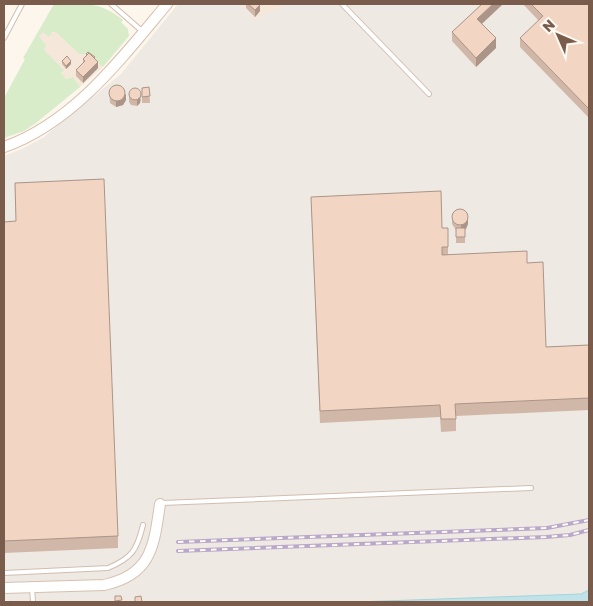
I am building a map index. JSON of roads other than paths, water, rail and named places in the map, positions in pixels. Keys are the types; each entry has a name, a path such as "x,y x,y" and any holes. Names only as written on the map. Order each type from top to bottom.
{"main road":[{"path":"4,147 40,131 88,92 116,65 167,4"},
{"path":"4,588 104,585 127,577 138,569 151,552 160,504"}],"lane":[{"path":"4,38 22,4"},
{"path":"111,4 144,32"},
{"path":"342,4 430,94"},
{"path":"160,504 531,488"},
{"path":"4,573 108,568 123,562 132,552 139,540 143,525"},
{"path":"32,587 33,602"}],"water":[{"path":"589,590 589,602 355,602 581,594"}],"railway":[{"path":"178,542 547,528 589,520"},
{"path":"178,551 546,537 570,535 589,530"}]}
